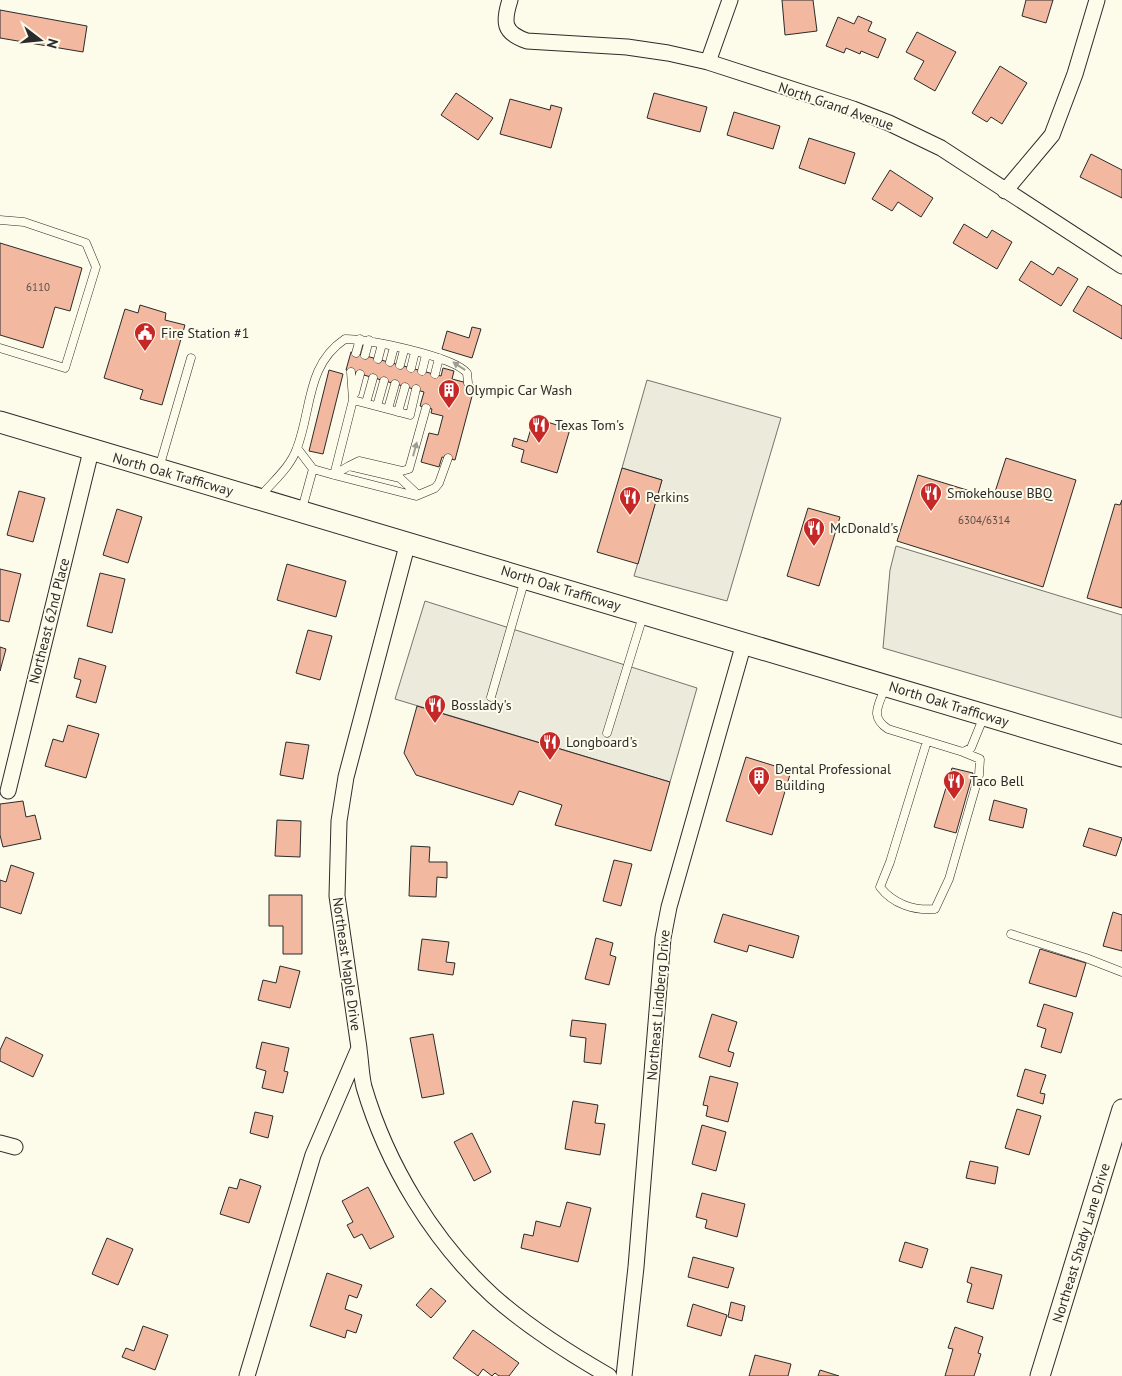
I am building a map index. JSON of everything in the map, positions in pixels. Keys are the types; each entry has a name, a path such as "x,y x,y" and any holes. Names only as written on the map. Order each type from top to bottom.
{"main road":[{"name":"North Oak Trafficway","path":"0,422 91,451 408,542 1122,756"}],"street":[{"name":"North Grand Avenue","path":"510,0 504,18 508,29 516,37 527,41 627,47 708,62 889,123 940,148 1122,266"},
{"path":"708,62 730,0"},
{"path":"1005,191 1052,135 1075,74 1097,0"},
{"name":"Northeast 62nd Place","path":"8,791 91,451"},
{"name":"Northeast Maple Drive","path":"247,1376 313,1155 359,1048 338,896 339,821 346,777 408,542"},
{"name":"Northeast Lindberg Drive","path":"624,1376 636,1267 662,938 669,907 744,643"},
{"path":"359,1048 364,1085 375,1117 395,1163 429,1221 460,1261 493,1296 540,1332 609,1376"},
{"name":"Northeast Shady Lane Drive","path":"1040,1376 1122,1109"},
{"path":"0,1143 15,1147"}],"lane":[{"path":"0,220 24,222 86,243 96,268 65,368 0,348"},
{"path":"259,499 284,472 297,448 309,395 319,368 337,344 345,339 369,340 456,364 467,373 468,383"},
{"path":"356,353 360,339"},
{"path":"365,355 369,340"},
{"path":"378,359 382,344"},
{"path":"390,362 394,347"},
{"path":"400,365 404,350"},
{"path":"411,368 415,352"},
{"path":"422,371 426,355"},
{"path":"158,470 191,358"},
{"path":"435,374 439,358"},
{"path":"351,372 353,400"},
{"path":"334,475 360,374"},
{"path":"366,404 372,378"},
{"path":"377,406 384,381"},
{"path":"388,409 395,384"},
{"path":"398,412 406,387"},
{"path":"353,400 410,415 416,390"},
{"path":"334,475 359,460 402,471 409,469 426,408"},
{"path":"297,448 312,469 418,495 435,488 439,483 448,458"},
{"path":"349,466 400,478 418,495"},
{"path":"302,511 312,469"},
{"path":"491,697 526,577"},
{"path":"607,733 644,614"},
{"path":"886,685 876,716 878,722 888,729 963,752 980,759 979,775 949,879 935,909 921,910 889,899 880,887 890,862 927,741"},
{"path":"963,752 971,748 984,715"},
{"path":"1010,934 1086,958 1122,972"}],"shaded area":[{"path":"647,380 781,418 727,601 634,576 662,480 622,468"},
{"path":"896,546 1122,615 1122,718 883,648 890,570"},
{"path":"425,601 697,688 670,782 395,699"}],"building":[{"path":"782,0 813,0 817,31 785,35"},
{"path":"1026,0 1053,0 1046,23 1022,16"},
{"path":"0,10 87,26 83,52 0,38"},
{"path":"858,16 872,22 868,31 886,39 878,58 861,51 860,54 846,48 844,53 826,46 838,17 854,24"},
{"path":"917,32 956,52 935,91 914,79 924,61 906,52"},
{"path":"1000,66 1027,83 1002,124 991,117 987,122 972,113"},
{"path":"456,93 493,118 478,140 441,115"},
{"path":"654,93 707,107 700,132 647,118"},
{"path":"510,99 550,110 551,105 562,108 551,148 500,134"},
{"path":"734,112 780,126 773,149 727,135"},
{"path":"809,138 855,153 845,184 799,168"},
{"path":"1091,154 1122,170 1122,198 1080,177"},
{"path":"890,170 933,198 921,217 898,202 892,211 872,199"},
{"path":"964,224 987,238 992,230 1012,242 997,269 953,243"},
{"path":"0,243 82,268 70,311 55,307 43,348 0,335"},
{"path":"1031,261 1053,275 1058,267 1078,279 1061,306 1019,280"},
{"path":"1088,286 1122,306 1122,339 1073,311"},
{"name":"Fire Station #1","path":"140,305 166,313 165,320 185,325 162,405 140,399 143,390 104,378 125,309 138,313"},
{"path":"472,327 481,329 472,358 442,349 447,331 469,338"},
{"name":"Olympic Car Wash","path":"351,352 441,376 443,368 454,371 452,379 475,385 455,460 442,457 439,467 421,462 429,433 438,435 443,416 431,413 432,409 420,406 424,392 346,370"},
{"path":"329,370 343,374 323,454 309,451"},
{"name":"Texas Tom's","path":"534,418 570,429 557,473 521,462 524,450 512,446 514,438 527,442"},
{"path":"1006,458 1076,480 1043,587 897,541 918,475 993,498"},
{"name":"Perkins","path":"622,468 662,480 638,564 597,552"},
{"path":"19,491 45,498 33,542 7,535"},
{"path":"1122,500 1122,608 1087,598 1115,504 1120,505"},
{"name":"McDonald's","path":"808,508 840,517 819,586 787,576"},
{"path":"117,509 142,517 128,563 103,555"},
{"path":"287,564 346,581 336,617 277,600"},
{"path":"0,569 21,574 9,622 0,620"},
{"path":"100,573 125,579 112,633 87,626"},
{"path":"308,630 332,636 320,680 296,673"},
{"path":"0,647 6,649 0,671"},
{"path":"79,658 106,666 96,703 76,697 81,680 74,678"},
{"path":"417,706 670,782 651,851 555,825 562,805 519,791 513,805 416,775 404,753"},
{"path":"68,725 99,734 86,778 45,766 53,739 63,742"},
{"path":"286,742 309,745 303,779 280,775"},
{"name":"Dental Professional Building","path":"746,757 791,771 772,835 726,821"},
{"name":"Taco Bell","path":"952,768 973,773 956,833 934,827"},
{"path":"994,800 1027,809 1023,828 989,820"},
{"path":"23,801 26,817 35,815 41,839 3,847 0,835 0,804"},
{"path":"277,820 301,821 300,857 275,856"},
{"path":"1089,828 1122,838 1116,856 1083,846"},
{"path":"411,846 430,847 429,862 447,862 447,878 437,877 436,897 409,896"},
{"path":"614,860 632,864 621,906 603,901"},
{"path":"11,865 34,873 21,914 0,907 0,880 6,882"},
{"path":"269,895 302,895 302,954 283,954 283,926 269,926"},
{"path":"1113,912 1122,915 1122,951 1103,946"},
{"path":"723,914 799,936 793,958 749,945 747,952 714,942"},
{"path":"596,938 613,943 610,955 616,957 609,985 585,979"},
{"path":"422,939 449,942 446,962 455,963 453,975 418,970"},
{"path":"1040,949 1086,963 1076,997 1029,983"},
{"path":"280,966 300,971 290,1008 258,1000 263,980 276,983"},
{"path":"1044,1004 1073,1013 1061,1053 1041,1047 1046,1029 1037,1026"},
{"path":"712,1014 737,1022 728,1051 734,1053 730,1067 699,1057"},
{"path":"572,1020 606,1024 601,1064 584,1062 586,1038 570,1036"},
{"path":"433,1034 444,1094 422,1098 410,1038"},
{"path":"6,1037 43,1055 33,1077 0,1061 0,1050"},
{"path":"262,1042 289,1048 284,1071 288,1072 283,1093 262,1088 266,1071 256,1068"},
{"path":"1025,1069 1046,1075 1040,1093 1045,1094 1043,1104 1017,1096"},
{"path":"710,1076 738,1083 728,1122 706,1116 708,1106 703,1105"},
{"path":"573,1101 598,1105 595,1123 605,1124 600,1155 565,1149"},
{"path":"1017,1109 1041,1116 1029,1155 1005,1148"},
{"path":"255,1112 273,1116 268,1138 250,1133"},
{"path":"702,1125 726,1132 716,1171 692,1164"},
{"path":"472,1133 491,1172 474,1181 454,1142"},
{"path":"970,1161 998,1167 995,1184 966,1178"},
{"path":"240,1179 261,1186 249,1223 220,1214 229,1187 237,1189"},
{"path":"368,1187 394,1237 370,1249 362,1234 354,1238 347,1225 353,1222 342,1201"},
{"path":"702,1193 745,1204 737,1237 705,1228 707,1220 696,1217"},
{"path":"567,1202 591,1208 578,1262 521,1248 524,1234 533,1236 536,1221 560,1227"},
{"path":"107,1238 133,1249 118,1285 92,1274"},
{"path":"905,1242 928,1249 922,1268 899,1261"},
{"path":"693,1257 734,1268 728,1288 688,1277"},
{"path":"971,1267 1002,1275 993,1309 967,1302 972,1284 967,1282"},
{"path":"327,1273 362,1285 357,1298 349,1295 345,1309 362,1315 356,1333 347,1330 345,1338 310,1326"},
{"path":"431,1288 446,1301 431,1318 416,1305"},
{"path":"731,1302 745,1306 742,1321 728,1317"},
{"path":"693,1304 727,1315 721,1336 687,1326"},
{"path":"143,1326 168,1335 155,1370 122,1357 126,1348 134,1351"},
{"path":"955,1327 983,1337 978,1353 981,1354 974,1376 945,1376 953,1349 948,1348"},
{"path":"473,1330 519,1363 509,1376 499,1376 495,1373 492,1376 483,1369 478,1376 453,1358"},
{"path":"755,1355 791,1364 788,1376 749,1376"},
{"path":"820,1370 839,1376 818,1376"}],"place":[{"name":"Fire Station #1","path":"145,352"},
{"name":"Olympic Car Wash","path":"449,409"},
{"name":"Texas Tom's","path":"539,444"},
{"name":"Smokehouse BBQ","path":"931,512"},
{"name":"Perkins","path":"630,516"},
{"name":"McDonald's","path":"814,547"},
{"name":"Bosslady's","path":"435,724"},
{"name":"Longboard's","path":"550,761"},
{"name":"Dental Professional Building","path":"759,796"},
{"name":"Taco Bell","path":"954,800"}]}
